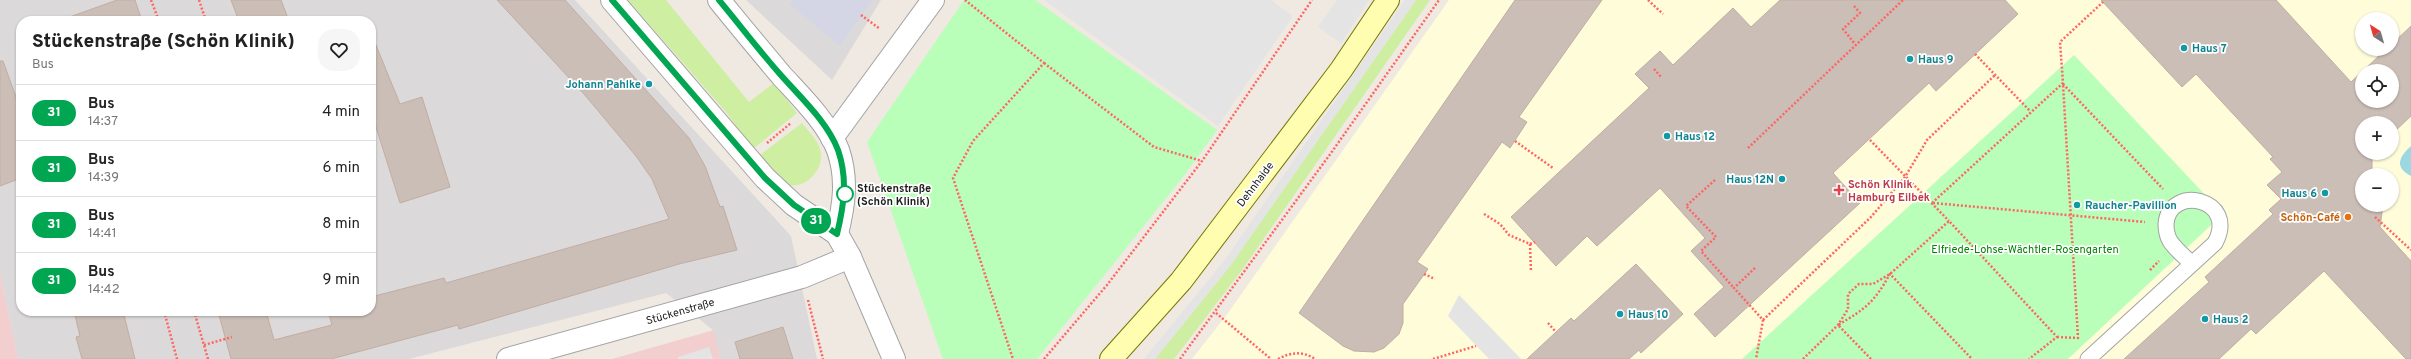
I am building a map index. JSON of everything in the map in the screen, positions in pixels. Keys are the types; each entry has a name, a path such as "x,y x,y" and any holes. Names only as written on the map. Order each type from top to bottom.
{"main road":[{"name":"Dehnhaide","path":"1111,359 1182,281 1341,70 1388,0"}],"street":[{"path":"612,0 765,178 794,205 837,234 850,257 894,359"},
{"path":"719,0 810,108 832,138 838,150 845,184 845,203 837,234"},
{"path":"832,138 933,0"},
{"name":"Stückenstraße","path":"508,359 802,277 850,257"}],"lane":[{"path":"2088,359 2215,243 2220,233 2219,218 2214,210 2203,202 2192,200 2177,204 2171,211 2166,223 2170,241 2192,264"}],"path":[{"path":"151,0 157,16"},
{"path":"199,0 204,16"},
{"path":"965,0 1044,63 1154,147 1202,161"},
{"path":"1044,359 1107,285 1202,161 1312,0"},
{"path":"1180,359 1216,313 1439,0"},
{"path":"1648,0 1663,14"},
{"path":"1748,148 1855,44 1903,0"},
{"path":"2029,359 2057,337 2078,338 2060,42 2103,2"},
{"path":"1854,6 1860,13 1843,29 1855,44"},
{"path":"861,15 870,22"},
{"path":"1975,54 2030,112"},
{"path":"1013,359 953,178 973,141 1044,63"},
{"path":"1654,69 1661,77"},
{"path":"1756,359 1763,320 1871,218 1905,177 1927,140 1995,75"},
{"path":"1932,203 2030,112 2063,84"},
{"path":"2063,84 2177,204"},
{"path":"749,158 810,108"},
{"path":"1870,140 1932,203 2057,337"},
{"path":"1515,141 1552,168"},
{"path":"1716,180 1686,206 1716,237 1701,251 1763,320"},
{"path":"1932,203 2070,216 2166,223"},
{"path":"1484,214 1500,224 1508,235 1530,244 1534,242"},
{"path":"2375,217 2411,250"},
{"path":"1803,359 1838,325 1848,309 1848,294 1860,284 1873,284 1890,274 1949,221"},
{"path":"1530,244 1531,272"},
{"path":"1734,288 1755,268"},
{"path":"1424,274 1435,279"},
{"path":"1838,325 1864,310 1876,298 1890,274"},
{"path":"1890,274 1972,359"},
{"path":"802,277 823,359"},
{"path":"1216,313 1271,359"},
{"path":"165,316 177,359"},
{"path":"195,316 208,359"},
{"path":"1548,323 1556,332"},
{"path":"1838,325 1871,359"},
{"path":"204,345 232,337"},
{"path":"1434,359 1476,346"},
{"path":"1278,359 1291,352 1310,356 1315,359"}],"shaded area":[{"path":"0,0 575,0 791,236 817,359 720,359 713,330 666,293 409,359 18,359 0,273"},
{"path":"746,0 881,0 832,80"},
{"path":"793,0 872,0 840,46 790,4"},
{"path":"1044,0 1271,0 1293,16 1218,126"},
{"path":"1337,0 1369,0 1341,43 1318,27"},
{"path":"1405,0 1416,0 1230,266 1155,359 1144,359 1224,261"},
{"name":"Schön Klinik Hamburg Eilbek","path":"1449,0 2411,0 2411,359 1192,359 1228,313"},
{"path":"0,273 18,359 0,359"},
{"path":"1459,295 1521,359 1489,359 1448,316"},
{"path":"714,330 720,359 612,359"},
{"path":"709,347 713,359 678,359 678,357"}],"green space":[{"path":"628,0 666,0 749,102 774,83 797,113 753,149 726,112"},
{"path":"964,0 1035,0 1217,130 1183,177 1037,359 943,359 867,142"},
{"path":"1416,0 1430,0 1242,270 1174,359 1155,359 1230,266"},
{"name":"Elfriede-Lohse-Wächtler-Rosengarten","path":"2074,55 2223,214 2068,359 1742,359"},
{"path":"802,123 819,145 821,161 818,168 809,180 796,185 789,185 782,182 776,176 760,155"}],"water":[{"path":"2411,146 2411,176 2405,173 2402,169 2400,161"}],"building":[{"path":"117,0 135,0 140,16 73,16"},
{"path":"231,0 281,0 287,16 237,16"},
{"path":"497,0 565,0 689,138 705,166 720,207 723,206 737,250 679,264 459,329 458,325 331,359 231,359 219,316 267,316 274,340 332,325 329,316 376,316 376,296 444,278 446,283 669,219 652,179 636,156 584,94"},
{"path":"1515,0 1602,0 1519,117 1527,122 1510,148 1502,142 1417,262 1428,269 1403,304 1403,323 1399,334 1384,348 1374,352 1354,351 1343,346 1299,313"},
{"path":"1780,0 2005,0 2018,14 1936,91 1929,83 1833,173 1860,203 1715,337 1694,314 1724,287 1691,251 1705,238 1660,188 1597,246 1587,236 1556,266 1511,217 1649,88 1635,74 1660,51 1673,65 1733,8 1751,27"},
{"name":"Haus 6","path":"2101,0 2276,0 2351,82 2355,78 2355,108 2399,108 2399,64 2370,64 2379,56 2399,56 2399,37 2411,26 2411,116 2399,127 2399,116 2355,116 2355,160 2372,160 2372,168 2355,168 2355,212 2382,212 2380,227 2411,261 2411,359 2406,359 2324,271 2256,334 2251,329 2219,359 2124,359 2209,282 2205,277 2273,214 2269,210 2281,199 2267,185 2282,172 2270,159 2273,157 2196,74 2182,87"},
{"path":"376,45 400,104 422,97 450,187 400,203 376,127"},
{"path":"0,61 3,61 16,97 16,180 0,186"},
{"name":"Haus 10","path":"1636,264 1683,314 1641,353 1639,350 1629,359 1527,359 1571,318 1574,321"},
{"path":"75,316 124,316 135,359 82,359 76,337 80,336"},
{"path":"783,327 793,359 740,359 735,342"}],"bus line":[{"name":"31","path":"612,0 765,178 794,205 817,222 837,234 845,203 845,184 838,150 832,138 810,108 719,0"}],"place":[{"name":"Haus 7","path":"2184,48"},
{"name":"Haus 9","path":"1910,59"},
{"name":"Johann Pahlke","path":"649,84"},
{"name":"Haus 12","path":"1667,136"},
{"name":"Haus 12N","path":"1782,179"},
{"name":"Schön Klinik Hamburg Eilbek","path":"1839,190"},
{"name":"Haus 6","path":"2325,193"},
{"name":"Stückenstraße (Schön Klinik)","path":"845,194"},
{"name":"Raucher-Pavillion","path":"2077,205"},
{"name":"Schön-Café","path":"2348,217"},
{"name":"Haus 10","path":"1620,314"},
{"name":"Haus 2","path":"2205,319"}]}
